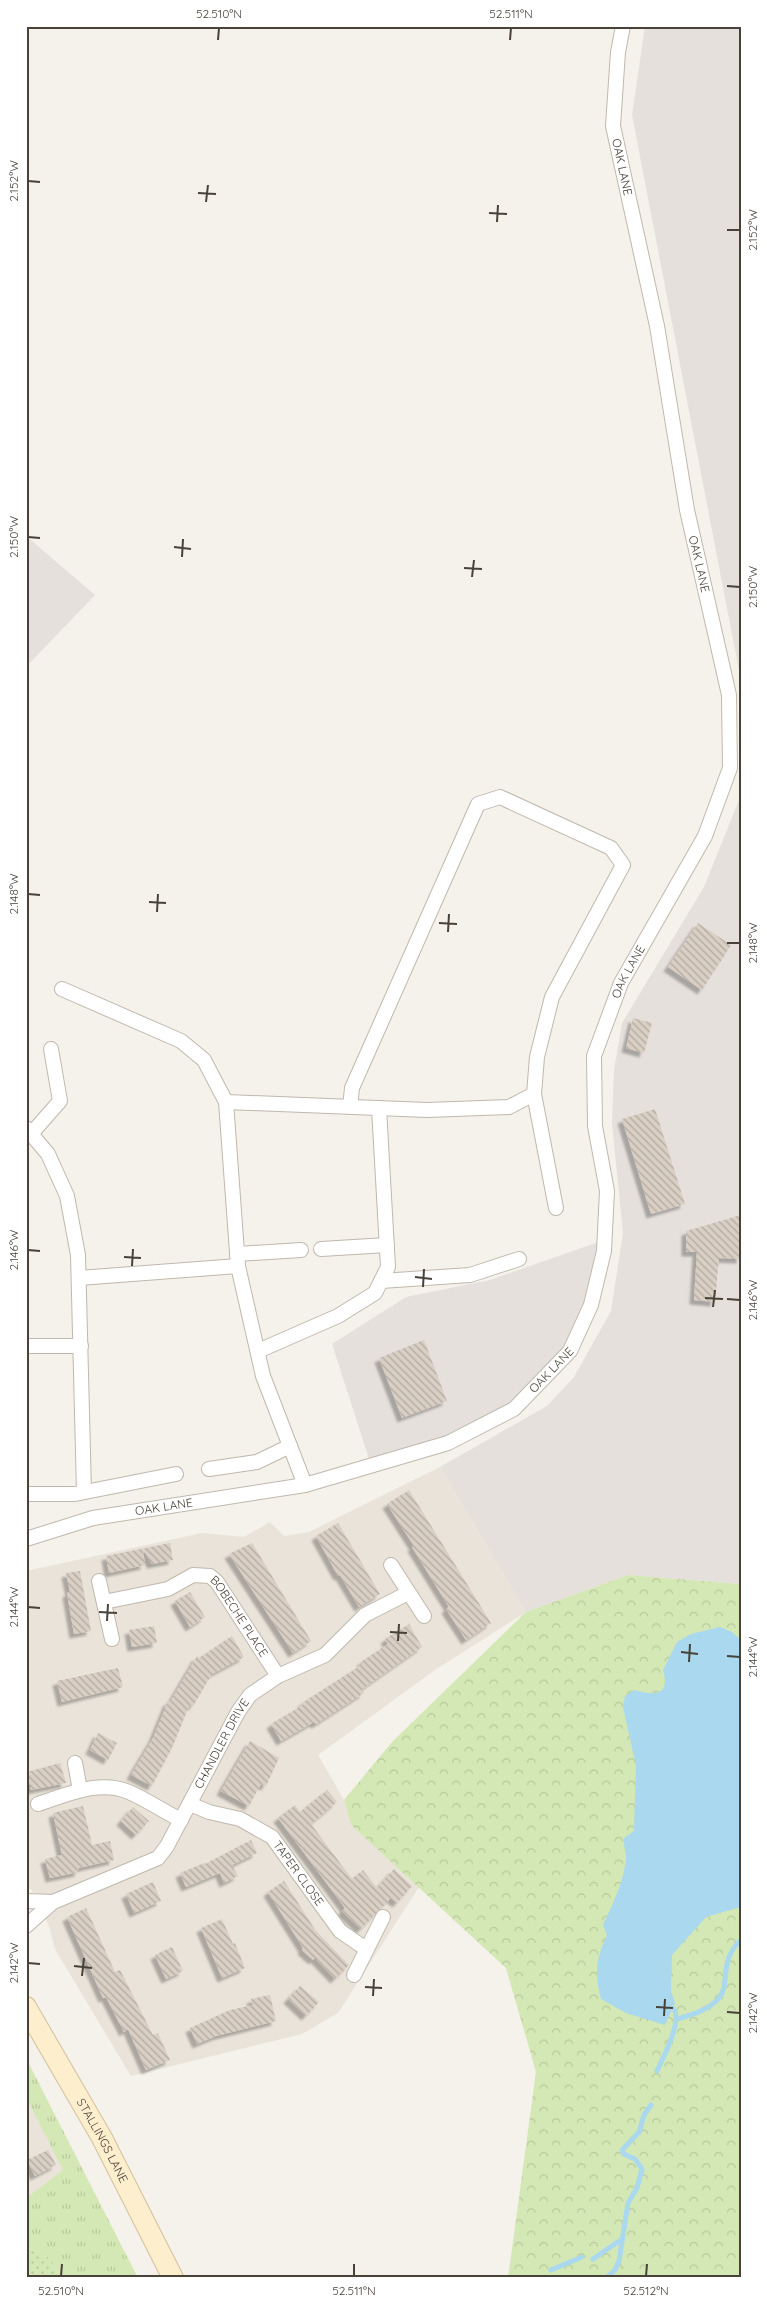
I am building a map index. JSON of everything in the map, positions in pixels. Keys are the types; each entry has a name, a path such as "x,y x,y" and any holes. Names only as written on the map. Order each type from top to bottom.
{"main road":[{"name":"STALLINGS LANE","path":"26,2007 102,2138 173,2278"}],"street":[{"name":"OAK LANE","path":"26,1538 93,1518 305,1485 448,1443 514,1409 570,1351 591,1305 604,1251 607,1192 595,1126 594,1056 621,983 705,836 730,768 729,695 687,510 657,326 614,126 618,52 623,26"},
{"path":"350,1107 352,1088 478,804 500,797 611,848 622,865 552,997 537,1057 534,1094 556,1208"},
{"path":"62,989 181,1041 204,1060 226,1102 237,1260 263,1376 305,1485"},
{"path":"51,1049 60,1101 28,1132 48,1154 67,1196 78,1255 84,1492"},
{"path":"226,1102 427,1110 509,1107 534,1094"},
{"path":"258,1351 338,1316 375,1293 388,1267 379,1108"},
{"path":"321,1249 387,1245"},
{"path":"79,1278 237,1260 301,1250"},
{"path":"381,1281 470,1276 519,1259"},
{"path":"26,1346 81,1346"},
{"path":"209,1470 257,1462 290,1446"},
{"path":"26,1494 84,1492 176,1474"},
{"path":"391,1565 424,1616"},
{"name":"BOBECHE PLACE","path":"104,1602 168,1590 193,1575 210,1576 218,1582 278,1676"},
{"path":"99,1581 112,1639"},
{"name":"CHANDLER DRIVE","path":"26,1926 52,1902 158,1858 167,1846 238,1712 250,1695 278,1676 325,1655 365,1615 408,1593"},
{"path":"75,1764 80,1790"},
{"path":"38,1804 80,1790 102,1787 128,1791 181,1820"},
{"name":"TAPER CLOSE","path":"190,1804 209,1812 240,1819 272,1837 340,1931 366,1949"},
{"name":"CHANDLER DRIVE","path":"26,1901 52,1902"},
{"path":"354,1975 383,1918"}],"shaded area":[{"path":"645,26 741,26 741,681 632,115"},
{"path":"26,536 95,595 26,667"},
{"path":"741,795 741,1584 628,1575 526,1612 440,1467 547,1406 574,1377 611,1311 623,1233 612,1123 614,1070 622,1023 704,887"},
{"path":"604,1240 570,1351 514,1409 448,1443 371,1465 332,1344 406,1297 490,1280"},
{"path":"440,1467 526,1612 435,1670 318,1755 344,1800 351,1825 419,1887 338,2013 302,2034 131,2076 55,1949 49,1926 31,1889 26,1888 26,1571 202,1533 244,1537 270,1522 284,1536 309,1532"},
{"path":"26,2097 64,2170 26,2198"}],"green space":[{"path":"628,1575 741,1584 741,2278 508,2278 536,2072 506,1968 351,1825 344,1800 392,1742 526,1612"},
{"path":"26,2058 138,2278 60,2278 55,2266 48,2257 26,2248 26,2198 63,2170 26,2097"},
{"path":"26,2248 48,2257 55,2266 60,2278 26,2278"}],"water":[{"path":"720,1627 732,1632 741,1640 741,1907 706,1917 672,1955 671,1991 675,2003 665,2025 626,2013 601,1999 597,1981 598,1959 607,1935 603,1925 618,1892 625,1867 624,1838 634,1831 636,1766 623,1707 625,1696 634,1690 654,1693 663,1689 665,1679 663,1670 677,1642 691,1634"}],"building":[{"path":"698,923 731,945 702,990 668,967"},
{"path":"633,1018 652,1023 644,1053 626,1048"},
{"path":"655,1109 685,1204 651,1214 622,1119"},
{"path":"741,1215 741,1259 719,1258 715,1302 694,1300 697,1252 686,1252 686,1231"},
{"path":"424,1340 447,1401 402,1418 379,1358"},
{"path":"409,1490 491,1623 466,1640 446,1609 449,1607 412,1547 414,1546 387,1504"},
{"path":"338,1523 380,1594 359,1607 340,1575 338,1576 316,1536"},
{"path":"170,1543 173,1560 152,1564 143,1549 145,1565 109,1573 106,1556"},
{"path":"252,1543 311,1641 293,1653 229,1554"},
{"path":"80,1571 91,1631 74,1634 67,1593 70,1592 66,1573"},
{"path":"190,1592 205,1617 190,1627 175,1601"},
{"path":"409,1624 422,1647 362,1689 364,1693 316,1724 314,1722 281,1741 271,1724 303,1705 302,1703 363,1664 361,1662 388,1644 385,1639"},
{"path":"154,1626 157,1643 132,1647 129,1630"},
{"path":"232,1636 244,1657 212,1674 193,1706 190,1704 172,1748 152,1786 131,1775 153,1738 168,1701 170,1702 197,1656 199,1658"},
{"path":"118,1668 123,1687 62,1702 57,1681"},
{"path":"98,1733 117,1743 108,1760 90,1750"},
{"path":"250,1741 279,1758 266,1786 261,1784 249,1806 221,1791"},
{"path":"60,1763 66,1783 31,1790 27,1772"},
{"path":"327,1790 337,1802 311,1824 352,1879 363,1870 377,1888 394,1869 412,1886 397,1903 391,1898 361,1929 342,1911 345,1908 278,1818 295,1805 300,1812"},
{"path":"83,1806 92,1845 110,1841 114,1860 79,1868 79,1872 50,1878 45,1859 62,1855 53,1813"},
{"path":"133,1807 149,1821 136,1835 121,1821"},
{"path":"251,1840 257,1853 232,1865 238,1876 224,1883 220,1873 186,1887 180,1873 205,1864"},
{"path":"284,1881 316,1931 349,1965 335,1979 315,1958 313,1960 302,1950 303,1948 268,1892"},
{"path":"153,1882 161,1901 134,1913 126,1894"},
{"path":"86,1908 115,1972 120,1970 153,2035 158,2033 170,2060 146,2070 128,2029 124,2032 106,1997 103,1998 67,1917"},
{"path":"222,1919 233,1944 235,1943 245,1968 222,1978 201,1928"},
{"path":"172,1947 183,1971 166,1979 155,1955"},
{"path":"300,1986 319,2002 306,2016 288,1999"},
{"path":"270,1995 276,2021 216,2036 197,2044 190,2028 230,2010 253,2005 251,1999"},
{"path":"48,2150 56,2165 35,2176 27,2160"}],"waterway":[{"path":"677,2019 705,2009 719,1998 724,1986 730,1956 741,1940"},
{"path":"657,2071 674,2031 676,2022 674,2009"},
{"path":"606,2278 615,2270 619,2261 628,2203 637,2188 642,2169 635,2159 624,2154 622,2150 639,2132 644,2115 651,2105"},
{"path":"593,2259 622,2239"},
{"path":"551,2270 582,2257"}]}
